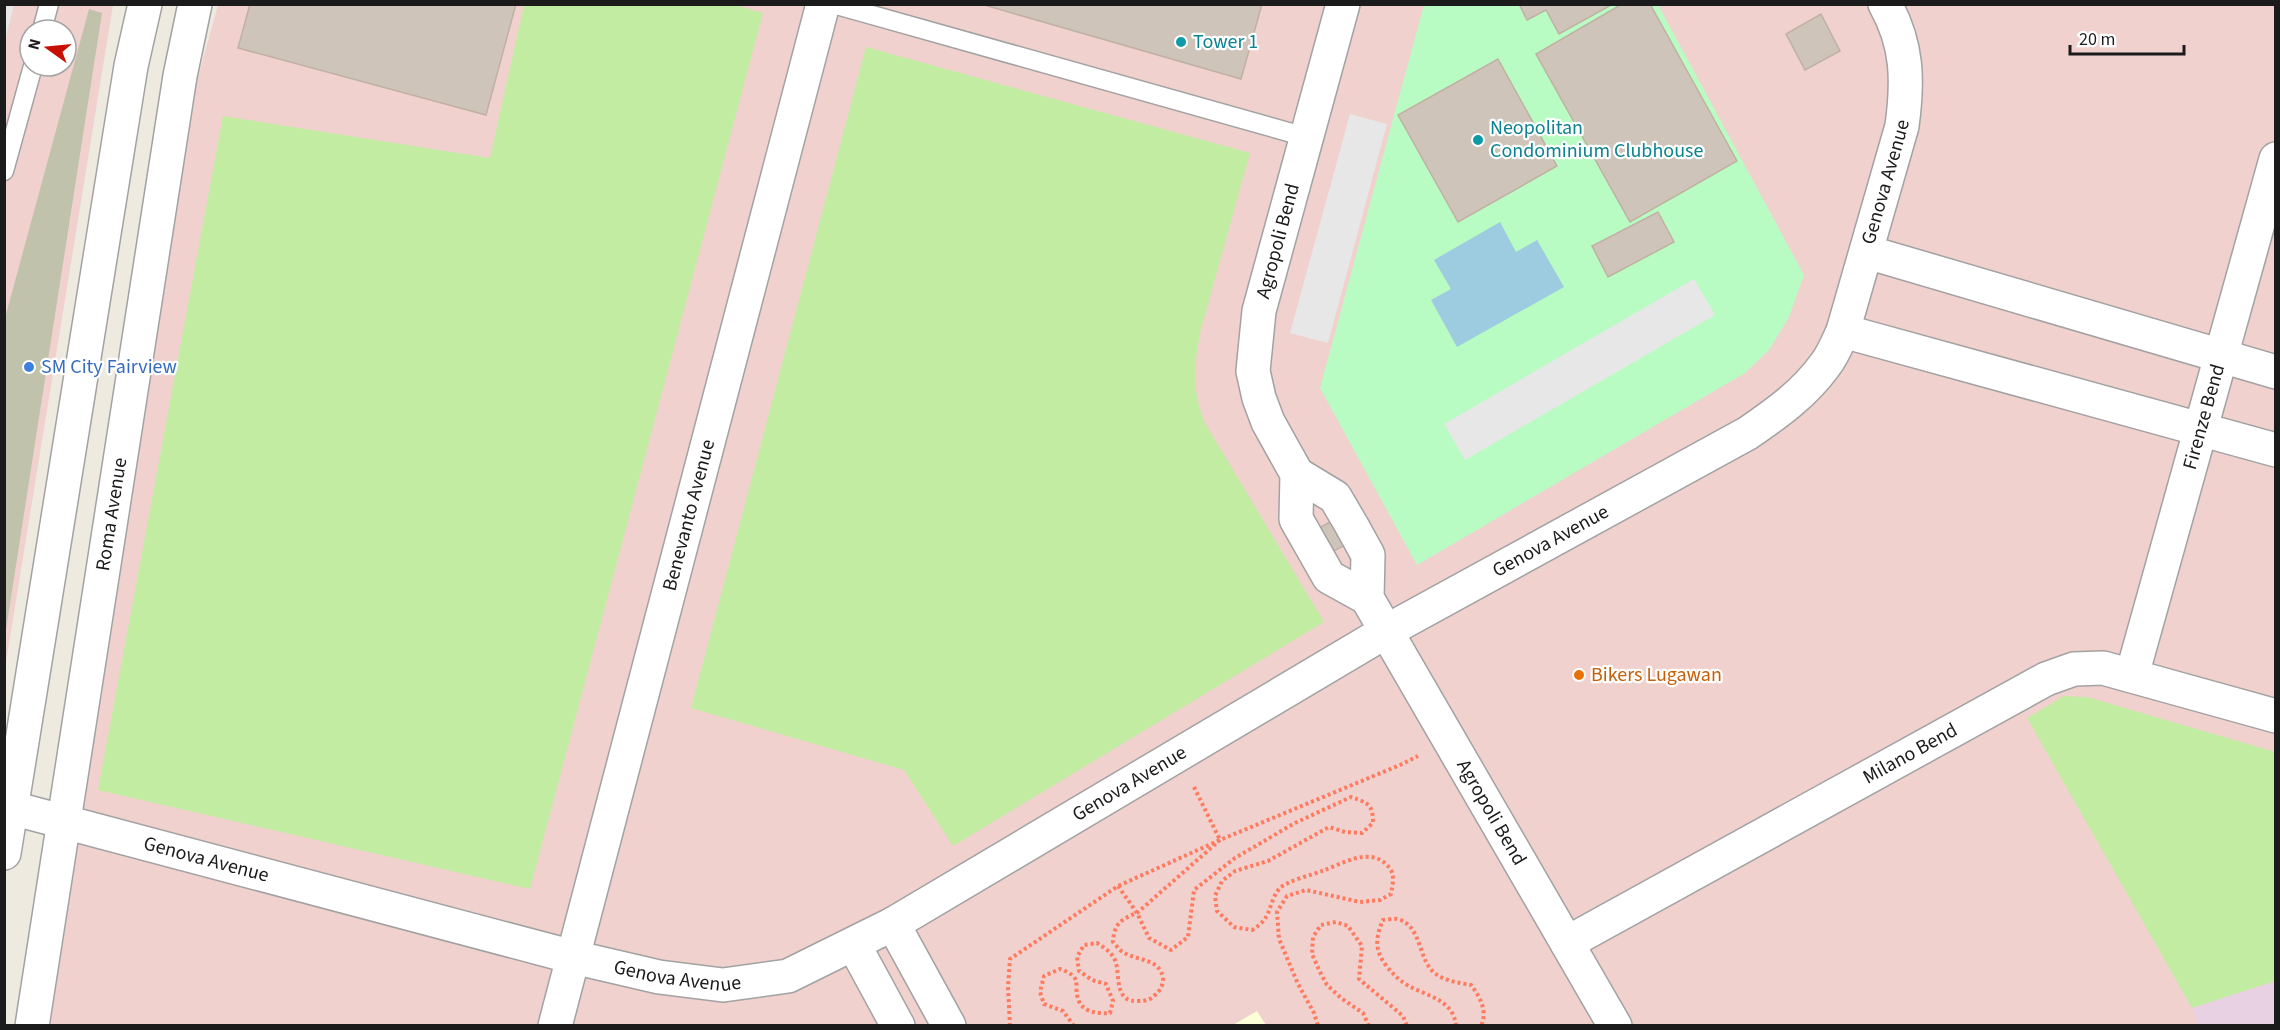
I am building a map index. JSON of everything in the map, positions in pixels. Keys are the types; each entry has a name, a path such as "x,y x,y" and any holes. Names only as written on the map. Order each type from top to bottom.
{"street":[{"path":"4,853 129,78 145,4"},
{"name":"Roma Avenue","path":"32,1026 180,76 195,4"},
{"name":"Benevanto Avenue","path":"555,1026 823,4"},
{"name":"Agropoli Bend","path":"1343,4 1259,311 1253,371 1268,422 1297,474 1335,496 1352,526 1368,555 1367,598 1615,1026"},
{"name":"Genova Avenue","path":"12,808 573,957 659,977 723,985 788,976 893,924 1385,632 1748,433 1784,408 1807,388 1827,363 1843,331 1902,126 1906,93 1905,57 1894,21 1885,4"},
{"name":"Firenze Bend","path":"2132,675 2276,159"},
{"path":"1866,252 2276,372"},
{"path":"1843,331 2276,450"},
{"path":"1297,474 1296,519 1329,578 1367,598"},
{"name":"Milano Bend","path":"1567,943 2046,679 2074,669 2103,668 2276,716"},
{"path":"893,924 949,1026"},
{"path":"854,945 898,1026"}],"lane":[{"path":"833,4 1306,137"},
{"path":"4,171 30,78"}],"path":[{"path":"1010,1026 1008,987 1010,959 1118,886 1220,840 1400,765 1448,740"},
{"path":"1179,754 1220,840"},
{"path":"1118,886 1137,913 1149,938 1171,950 1188,937 1194,890 1235,858 1332,805 1351,797 1367,802 1373,812 1373,823 1362,833 1346,832 1329,827 1268,861 1235,871 1222,881 1215,896 1217,911 1234,927 1252,930 1263,924 1280,888 1297,880 1365,856 1379,858 1389,867 1395,877 1391,894 1380,900 1360,902 1306,890 1287,896 1277,912 1279,939 1318,1026"},
{"path":"1074,1026 1063,1011 1044,1004 1040,992 1044,976 1060,969 1069,973 1076,980 1077,998 1083,1008 1096,1014 1110,1013 1113,1000 1106,984 1092,980 1079,971 1077,957 1084,945 1097,943 1110,952 1116,963 1117,979 1122,994 1134,1002 1150,1000 1160,991 1163,979 1158,968 1150,962 1124,953 1113,942 1114,929 1122,919 1137,913 1220,840"},
{"path":"1456,1026 1455,1018 1446,1005 1432,994 1410,987 1393,976 1378,954 1377,933 1383,920 1397,919 1408,925 1417,937 1424,961 1435,974 1454,982 1471,985 1482,998 1484,1020 1481,1026"},
{"path":"1369,1026 1363,1012 1341,998 1327,985 1320,972 1312,954 1313,937 1321,925 1336,922 1348,926 1362,946 1359,979 1403,1016 1407,1026"}],"shaded area":[{"path":"4,5 14,5 5,40"},
{"name":"SM City Fairview","path":"5,5 113,5 5,668"},
{"path":"218,5 2275,5 2275,1025 50,1026 197,81"},
{"path":"89,9 102,13 5,636 5,318 70,78 78,78 78,49"},
{"path":"1350,114 1387,124 1328,343 1290,333"},
{"path":"1694,279 1715,315 1465,460 1444,424"},
{"path":"2275,981 2275,1025 2198,1025 2192,1008"},
{"path":"1257,1011 1266,1025 1233,1025"}],"green space":[{"path":"524,5 735,5 763,13 530,889 98,790 223,116 490,158"},
{"path":"1424,5 1658,5 1804,275 1789,317 1769,350 1745,373 1417,565 1320,388"},
{"path":"866,47 1250,153 1201,329 1195,365 1197,399 1205,423 1324,622 953,846 904,770 691,708"},
{"path":"2064,696 2087,697 2275,752 2275,981 2192,1008 2027,718"}],"water":[{"path":"1500,222 1516,252 1537,240 1564,287 1457,347 1431,300 1451,289 1434,260"}],"building":[{"path":"250,4 516,4 486,115 238,48"},
{"name":"Tower 1","path":"981,4 1262,4 1241,79"},
{"path":"1519,4 1613,4 1559,34 1546,10 1527,20"},
{"path":"1622,4 1650,4 1737,161 1630,222 1536,54"},
{"path":"1821,14 1840,51 1805,70 1786,34"},
{"name":"Neopolitan Condominium Clubhouse","path":"1498,59 1557,166 1458,222 1398,115"},
{"path":"1658,212 1674,242 1608,277 1592,246"},
{"path":"1332,521 1345,545 1332,552 1319,528"}],"place":[{"name":"Tower 1","path":"1181,42"},
{"name":"Neopolitan Condominium Clubhouse","path":"1478,140"},
{"name":"SM City Fairview","path":"29,367"},
{"name":"Bikers Lugawan","path":"1579,675"}]}
